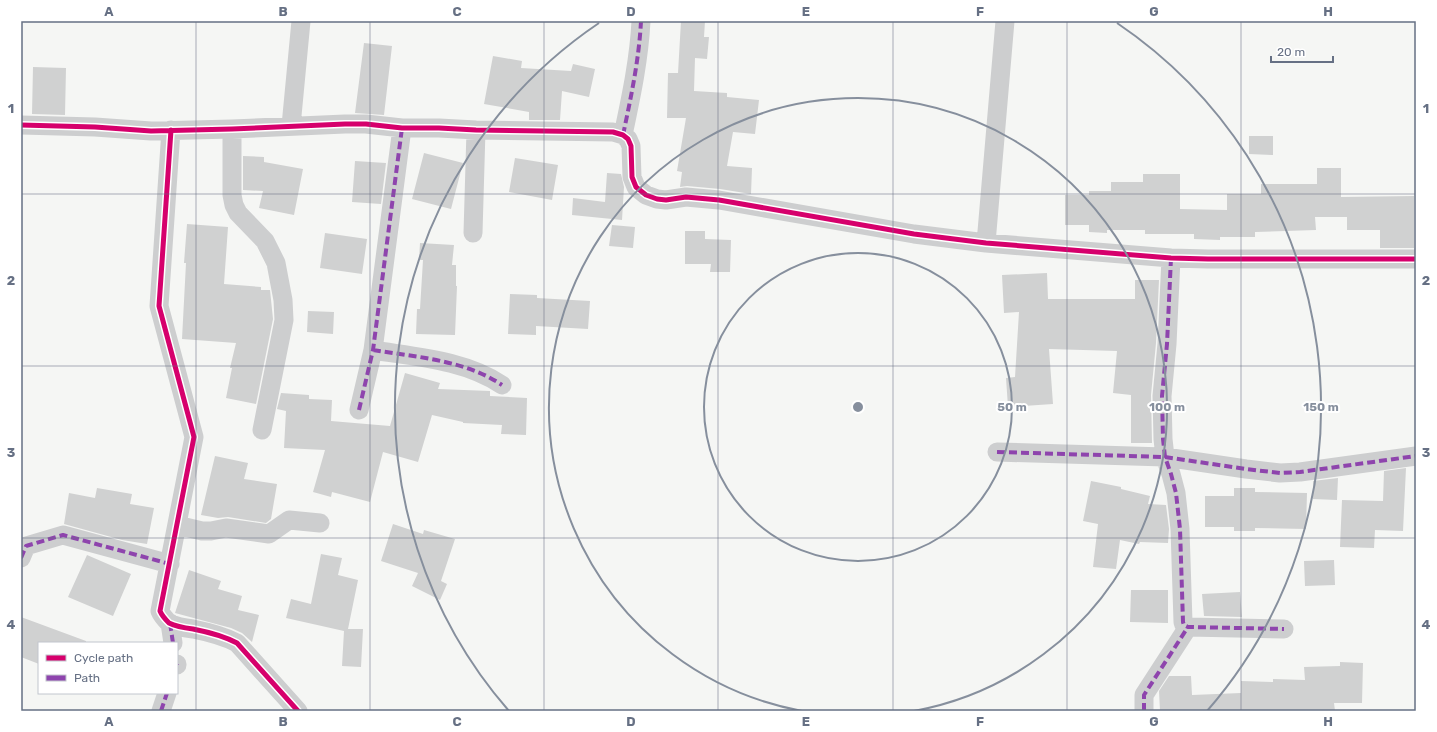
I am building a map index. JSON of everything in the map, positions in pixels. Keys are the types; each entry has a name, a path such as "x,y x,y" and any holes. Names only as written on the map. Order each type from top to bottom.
{"street":[{"path":"291,126 300,21"},
{"path":"623,135 633,91 640,44 641,21"},
{"path":"986,243 1005,21"},
{"path":"21,125 95,127 151,131 359,124 402,128 609,132 623,135 628,139 631,146 633,181 646,195 657,199 666,200 686,197 719,200 914,234 986,243 1171,258 1416,259"},
{"path":"359,410 373,350 402,128"},
{"path":"232,129 232,195 234,205 238,213 265,241 276,263 283,300 284,320 262,430"},
{"path":"171,130 159,306 194,437 160,611 163,618 181,628 193,629 228,638 237,643 298,711"},
{"path":"473,233 476,130"},
{"path":"1171,258 1167,344 1162,396 1163,439 1165,457 1176,493 1180,529 1182,619 1184,625 1188,627 1284,629"},
{"path":"373,350 436,361 474,370 489,376 502,385"},
{"path":"997,452 1165,457 1280,473 1300,472 1416,456"},
{"path":"177,525 202,531 234,528 269,534 288,520 320,523"},
{"path":"21,558 26,546 63,536 170,564"},
{"path":"170,623 173,642"},
{"path":"1144,711 1144,695 1188,627"},
{"path":"161,711 167,694"}],"building":[{"path":"681,21 705,21 704,37 709,37 707,59 695,58 694,91 727,93 727,97 759,100 755,134 733,132 727,166 752,168 751,194 720,189 687,186 680,187 682,172 677,171 686,118 667,118 668,73 678,73"},
{"path":"364,43 392,46 384,115 355,113"},
{"path":"493,56 522,61 521,68 571,71 573,64 595,69 589,97 562,91 560,120 529,120 529,112 484,104"},
{"path":"33,67 66,68 65,115 32,114"},
{"path":"1249,136 1273,136 1273,155 1249,154"},
{"path":"424,153 463,163 451,209 412,199"},
{"path":"243,156 264,157 264,162 303,169 294,215 259,208 263,191 243,190"},
{"path":"515,158 558,165 552,200 509,192"},
{"path":"355,161 386,163 381,204 352,202"},
{"path":"1317,168 1341,168 1341,197 1414,196 1414,248 1380,248 1380,230 1347,230 1347,217 1315,217 1316,230 1255,232 1255,237 1220,237 1220,240 1194,239 1194,234 1145,234 1145,230 1107,230 1107,233 1089,232 1089,225 1065,225 1065,195 1089,195 1089,191 1111,191 1111,182 1143,182 1143,174 1180,174 1180,209 1227,210 1227,194 1261,194 1261,184 1317,184"},
{"path":"607,173 621,174 624,187 622,220 572,215 573,198 605,202"},
{"path":"187,224 228,227 224,284 261,287 261,290 270,290 273,319 256,404 226,398 232,368 230,368 236,343 182,339 186,263 184,263"},
{"path":"612,225 635,227 633,248 609,246"},
{"path":"685,231 705,231 705,239 731,240 730,272 710,272 711,264 685,264"},
{"path":"325,233 367,239 362,274 320,268"},
{"path":"420,243 454,245 452,265 456,265 457,286 455,335 416,334 417,309 420,309 423,260 419,260"},
{"path":"1047,273 1048,299 1135,299 1135,280 1159,280 1156,343 1151,395 1152,443 1131,443 1131,395 1113,393 1117,351 1049,349 1053,404 1008,407 1006,378 1015,377 1019,312 1004,313 1002,275"},
{"path":"510,294 537,295 537,298 590,301 588,329 536,326 536,335 508,334"},
{"path":"308,311 334,312 333,334 307,332"},
{"path":"405,373 440,383 438,389 490,391 490,396 527,398 526,435 501,434 502,425 463,423 432,415 418,462 383,452 370,502 332,492 331,497 313,492 325,450 284,448 286,411 277,409 281,393 309,395 309,399 332,400 331,421 390,426"},
{"path":"215,456 248,463 244,479 277,484 271,519 266,523 228,517 218,518 201,515"},
{"path":"1406,468 1403,531 1375,530 1374,548 1340,547 1342,500 1383,501 1384,471"},
{"path":"1338,478 1337,500 1313,499 1313,481"},
{"path":"1091,481 1121,487 1121,489 1150,496 1148,504 1166,505 1169,529 1168,543 1140,542 1139,544 1120,540 1116,569 1093,567 1098,524 1083,521"},
{"path":"97,488 132,494 130,504 154,508 147,544 122,540 64,524 69,493 95,498"},
{"path":"1234,488 1255,488 1255,492 1307,493 1306,529 1255,528 1255,531 1234,531 1234,527 1205,527 1205,496 1234,496"},
{"path":"393,524 423,534 424,530 455,539 441,581 447,584 440,600 412,586 418,573 381,561"},
{"path":"321,554 342,558 338,575 358,580 348,629 363,629 361,667 342,666 344,631 286,618 291,599 311,604"},
{"path":"87,555 131,574 113,616 68,597"},
{"path":"1334,560 1335,585 1305,586 1304,561"},
{"path":"189,570 221,581 218,589 242,596 238,610 259,615 252,642 242,633 231,628 175,613"},
{"path":"1131,590 1168,590 1168,623 1130,622"},
{"path":"1240,592 1242,617 1204,616 1202,594"},
{"path":"21,617 86,641 38,642 38,664 21,657"},
{"path":"1340,662 1363,663 1362,703 1334,703 1335,711 1160,711 1159,691 1169,676 1191,676 1192,695 1241,693 1241,681 1273,682 1273,679 1305,680 1304,667 1340,666"}],"marked path":[{"path":"623,135 637,64 641,21"},
{"path":"359,410 373,350 402,128"},
{"path":"1171,258 1167,344 1162,396 1163,439 1165,457 1176,493 1180,529 1183,622 1184,625 1188,627 1284,629"},
{"path":"373,350 456,365 472,370 502,385"},
{"path":"997,452 1165,457 1280,473 1300,472 1416,456"},
{"path":"21,558 26,546 63,535 170,564"},
{"path":"170,623 173,642"},
{"path":"1144,711 1144,695 1188,627"},
{"path":"161,711 167,694"}],"cycle path":[{"path":"21,125 95,127 151,131 366,124 402,128 613,132 623,135 628,139 631,146 632,177 636,187 646,195 657,199 666,200 686,197 719,200 914,234 986,243 1171,258 1416,259"},
{"path":"171,130 159,306 194,437 160,611 169,623 216,634 237,643 298,711"}]}
